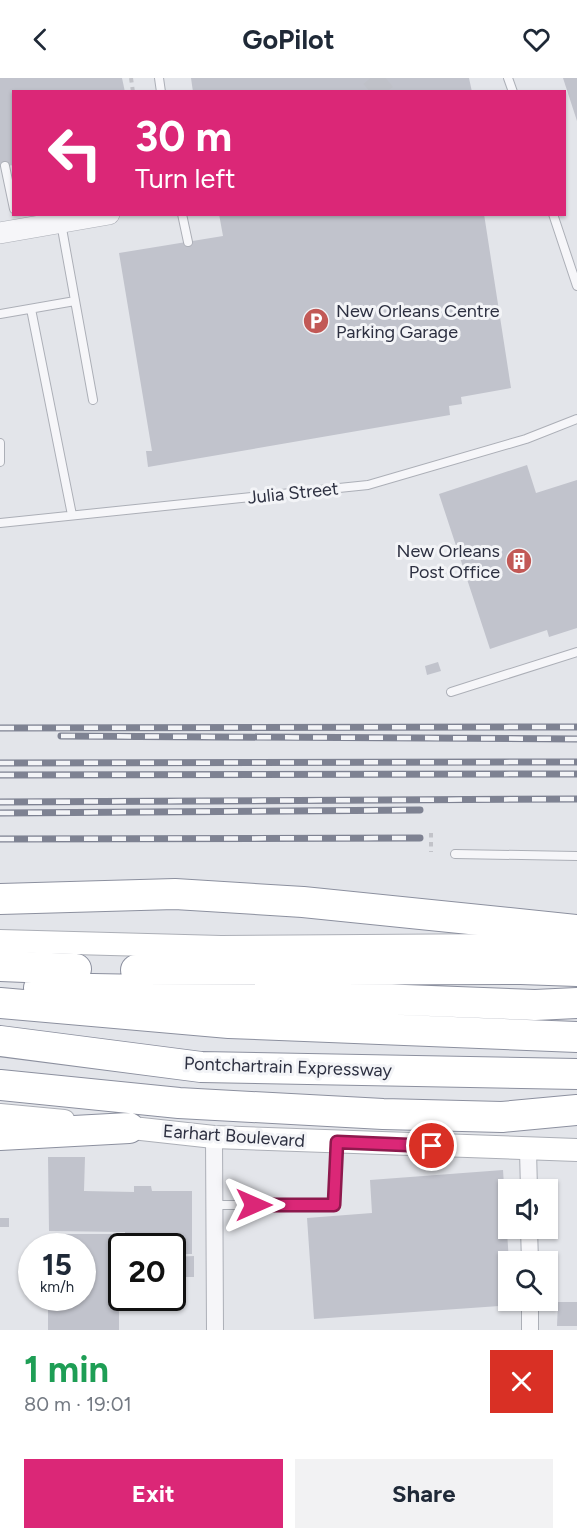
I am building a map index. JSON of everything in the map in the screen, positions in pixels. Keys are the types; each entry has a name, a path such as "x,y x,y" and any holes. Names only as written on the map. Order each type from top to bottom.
{"highway":[{"path":"0,899 175,894 303,902 577,930"},
{"path":"0,966 236,970 521,969 577,971"},
{"path":"0,988 147,990 535,1005 577,1003"},
{"path":"0,1003 229,1023 577,1037"},
{"name":"Pontchartrain Expressway","path":"0,1041 201,1067 577,1074"},
{"path":"0,1085 135,1099 441,1116 502,1117 577,1110"},
{"path":"0,1135 129,1128"}],"main road":[{"path":"0,941 220,947 519,945 577,948"},
{"name":"Earhart Boulevard","path":"0,1115 214,1137 577,1150"}],"street":[{"path":"11,226 95,216"},
{"path":"214,1137 215,1330"},
{"path":"528,1150 529,1179"},
{"path":"530,1311 530,1330"}],"lane":[{"path":"5,166 12,199"},
{"path":"182,216 188,242"},
{"path":"554,216 577,286"},
{"path":"73,219 75,301 93,400"},
{"path":"0,314 75,301"},
{"path":"31,309 72,516"},
{"name":"Julia Street","path":"0,523 368,485 526,439 577,419"},
{"path":"0,443 0,462"},
{"path":"451,692 577,652"},
{"path":"455,855 577,856"},
{"path":"214,1205 334,1205 337,1142"}],"path":[{"path":"431,833 431,852"}],"building":[{"path":"0,78 122,78 125,90 12,90 12,165 0,167"},
{"path":"191,78 469,78 472,90 193,90"},
{"path":"563,78 577,78 577,121"},
{"name":"New Orleans Centre Parking Garage","path":"219,216 484,216 511,388 461,397 462,404 449,406 450,415 148,467 146,451 152,451 119,253 223,236"},
{"name":"New Orleans Post Office","path":"527,465 536,493 577,480 577,628 549,637 547,630 490,649 439,494"},
{"path":"438,662 441,671 427,675 425,666"},
{"path":"48,1157 85,1157 84,1191 134,1192 134,1186 151,1186 152,1191 192,1191 192,1254 186,1254 186,1233 49,1231"},
{"path":"503,1170 504,1179 498,1179 498,1239 508,1239 508,1251 498,1251 498,1306 314,1319 307,1218 372,1213 370,1180"},
{"path":"0,1218 9,1218 9,1227 0,1227"},
{"path":"96,1234 108,1234 108,1311 119,1311 119,1330 48,1330 48,1311 96,1311"},
{"path":"186,1256 194,1256 194,1277 186,1277"},
{"path":"558,1302 577,1302 577,1326 557,1326"}],"tunnel":[{"path":"372,90 387,78"}],"railway":[{"path":"0,728 577,727"},
{"path":"61,736 577,739"},
{"path":"0,763 577,762"},
{"path":"0,775 577,774"},
{"path":"0,802 577,799"},
{"path":"0,813 420,810"},
{"path":"0,839 420,838"}],"place":[{"name":"New Orleans Centre Parking Garage","path":"316,321"},
{"name":"New Orleans Post Office","path":"519,561"}],"route":[{"path":"254,1205 334,1205 337,1142 432,1146"}]}
